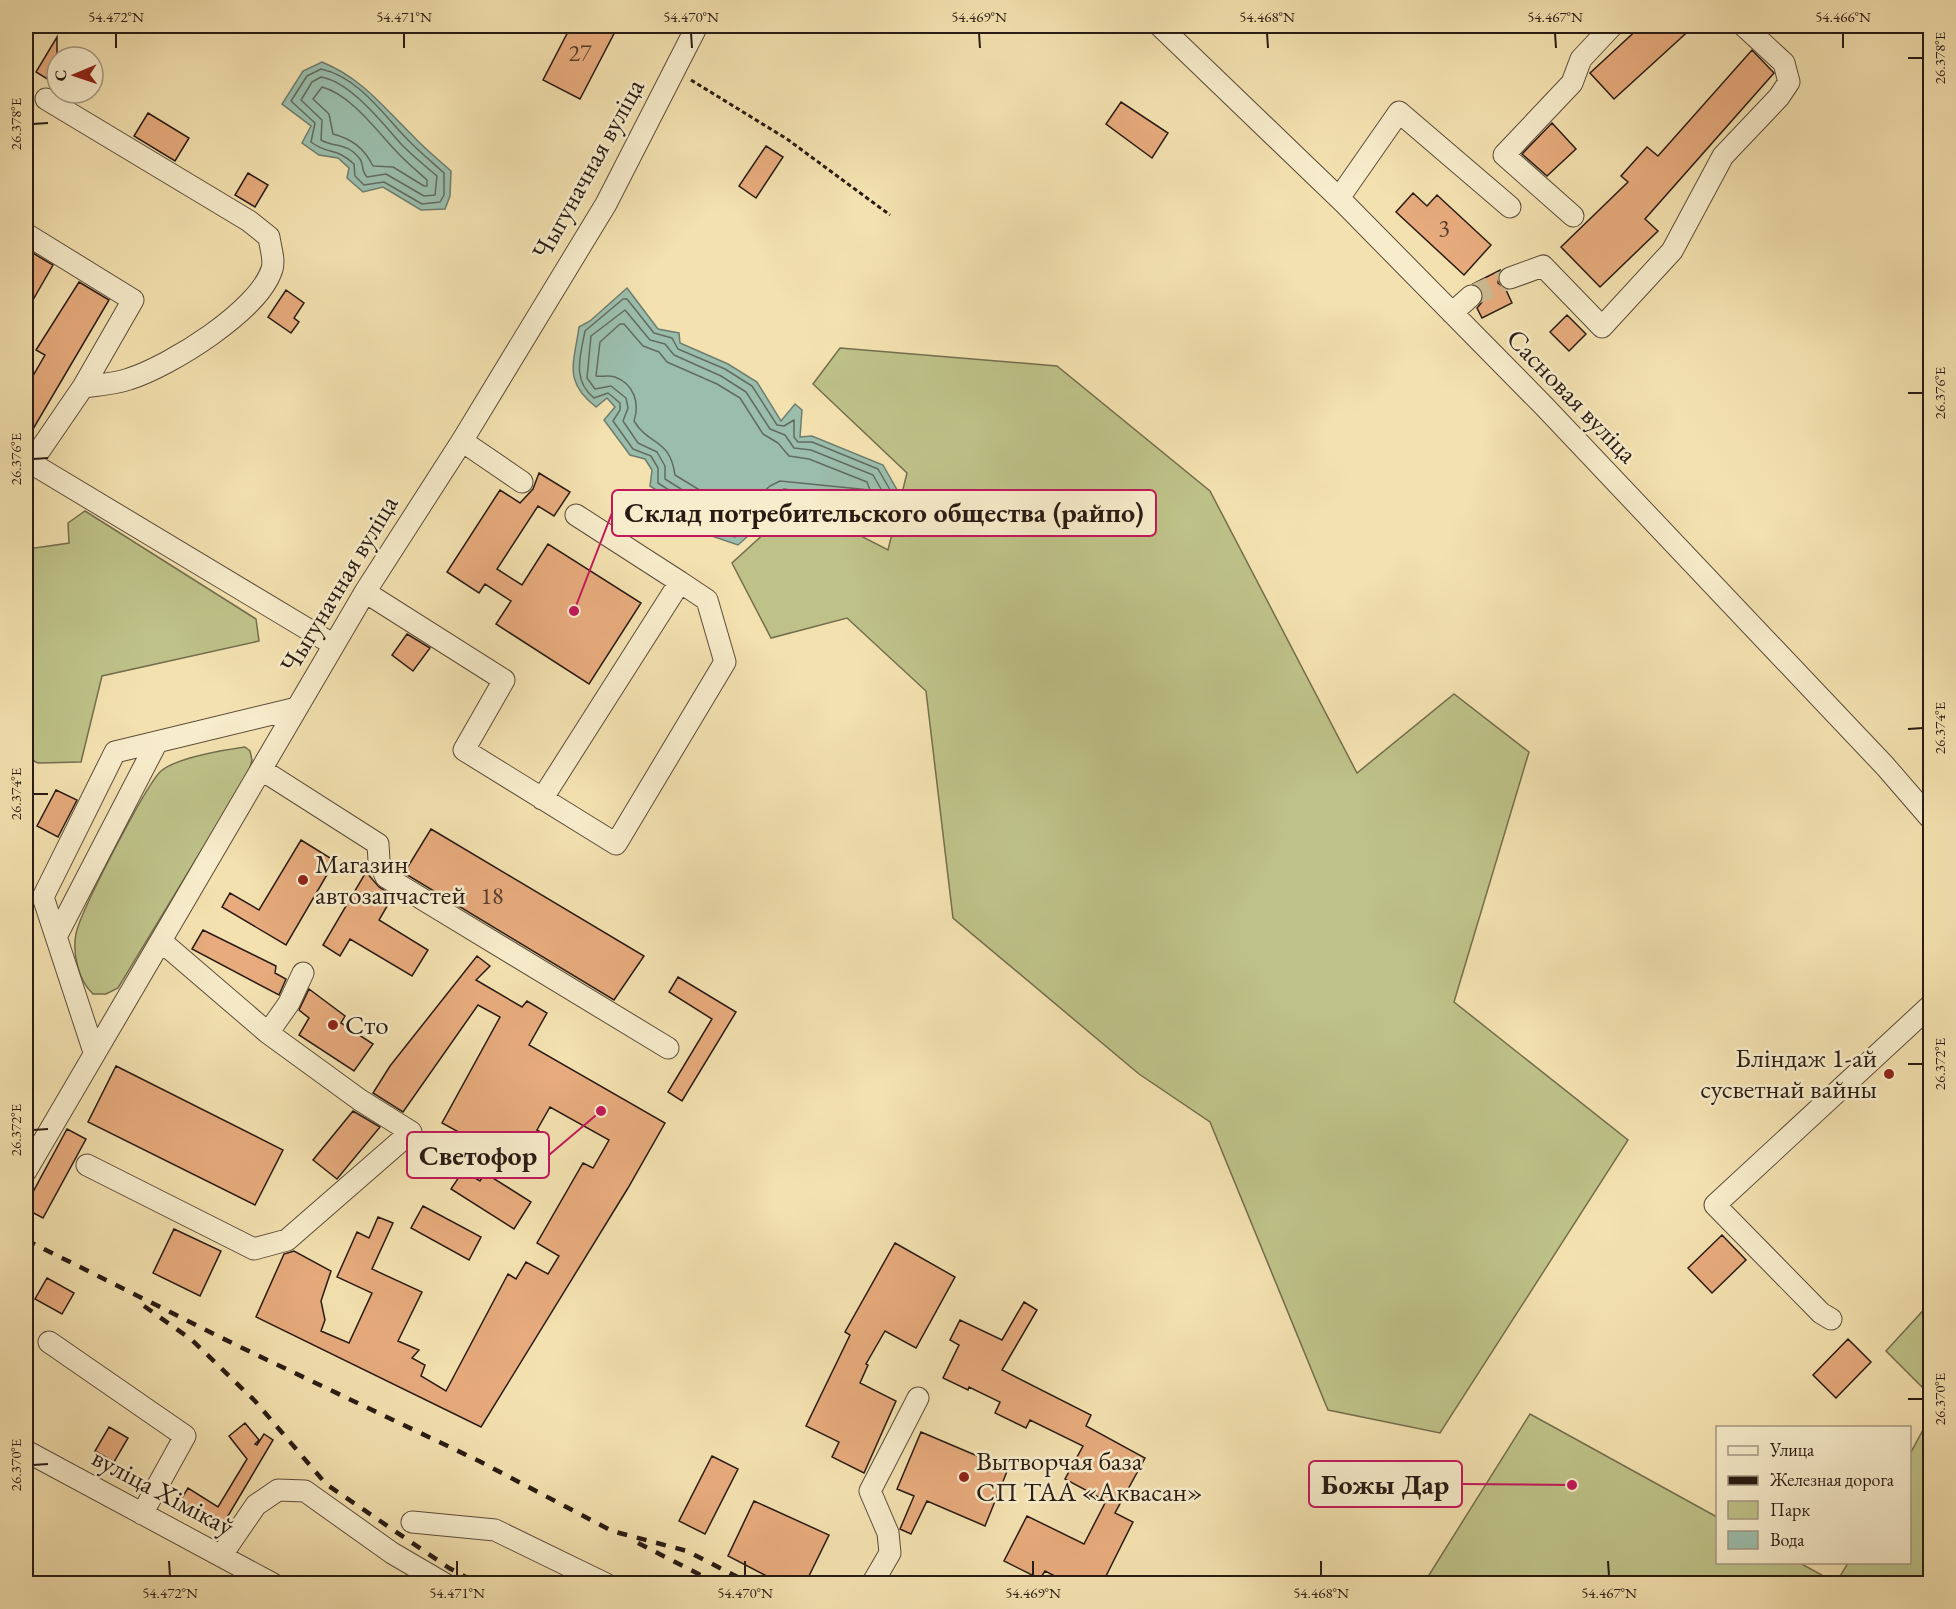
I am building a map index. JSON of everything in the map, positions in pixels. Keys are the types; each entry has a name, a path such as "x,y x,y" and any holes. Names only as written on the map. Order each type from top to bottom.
{"street":[{"name":"Чыгуначная вуліца","path":"27,1167 162,942 365,592 462,441 606,204 697,26"},
{"name":"Сасновая вуліца","path":"1162,26 1339,198 1452,313 1885,766 1930,818"},
{"path":"1573,216 1504,155 1572,83 1581,59 1612,26"},
{"path":"1510,278 1543,266 1602,327 1672,251 1723,156 1789,82 1784,63 1744,26"},
{"path":"56,105 249,221 269,237 273,267 262,291 233,320 167,361 129,379 84,387"},
{"path":"1339,198 1399,112 1510,207"},
{"path":"26,234 133,300 84,387 28,462 334,645"},
{"path":"1452,313 1472,296"},
{"path":"462,441 522,482"},
{"path":"365,592 504,680 464,750 616,844 726,662 707,600 576,514"},
{"path":"542,799 680,582"},
{"path":"94,1052 43,897 116,752 297,708"},
{"path":"57,935 157,742"},
{"path":"262,770 378,844 379,861 386,877 668,1048"},
{"path":"87,1165 254,1249 287,1240 411,1132 360,1100 268,1033 162,942"},
{"path":"268,1033 289,1003 303,973"},
{"path":"1830,1319 1812,1305 1715,1205 1930,1006"},
{"path":"49,1342 185,1436 142,1514"},
{"path":"872,1584 890,1553 888,1533 870,1491 918,1398"},
{"name":"вуліца Хімікаў","path":"26,1451 273,1584"},
{"path":"221,1556 256,1505 278,1490 305,1491 392,1553 445,1584"},
{"path":"412,1522 495,1530 606,1584"}],"path":[{"path":"675,69 787,139 890,215"}],"green space":[{"path":"840,348 1057,366 1210,491 1357,773 1454,694 1529,752 1454,1002 1628,1140 1440,1433 1328,1410 1210,1122 1139,1074 953,918 926,691 847,618 771,638 732,563 780,519 828,519 888,550 907,473 813,384"},
{"path":"85,511 256,619 259,641 102,676 81,762 38,763 26,757 26,545 35,548 69,543 68,523"},
{"path":"245,747 250,751 252,760 249,772 118,988 106,994 93,994 80,975 75,950 76,934 101,876 153,781 161,771 178,762 201,755"},
{"path":"1930,1303 1930,1395 1886,1351"},
{"path":"1530,1414 1716,1516 1716,1564 1802,1564 1836,1583 1424,1583"},
{"path":"1930,1417 1930,1583 1836,1583 1847,1564 1911,1564 1911,1452"}],"water":[{"path":"322,62 361,85 451,171 450,196 445,209 421,210 383,187 363,192 347,178 349,168 338,158 319,155 302,143 311,126 282,104 303,71"},
{"path":"627,288 658,329 679,333 680,343 728,364 757,382 781,421 795,404 802,410 800,437 812,436 883,465 900,495 885,533 863,513 785,503 738,545 712,536 696,515 650,486 652,470 645,459 630,455 604,420 615,407 607,398 596,407 579,389 573,371 579,327 590,321"}],"building":[{"path":"571,26 618,26 580,99 543,80"},
{"path":"1641,26 1694,26 1614,99 1590,73"},
{"path":"1752,50 1774,73 1645,219 1658,231 1600,287 1561,247 1628,182 1621,176 1647,147 1658,156"},
{"path":"45,57 45,78 36,72"},
{"path":"1121,102 1168,133 1152,158 1106,124"},
{"path":"148,113 189,138 175,161 134,136"},
{"path":"1552,123 1576,149 1547,176 1522,154"},
{"path":"766,146 783,157 756,198 739,186"},
{"path":"248,173 268,185 255,207 235,195"},
{"path":"1413,193 1427,206 1437,195 1491,245 1464,275 1396,212"},
{"path":"26,249 53,265 26,312"},
{"path":"1500,270 1498,283 1506,290 1512,303 1482,318 1477,308 1483,301 1483,293 1473,284"},
{"path":"79,282 109,300 26,441 26,388 45,355 36,350"},
{"path":"286,290 304,303 294,318 299,322 291,333 268,317"},
{"path":"1567,315 1586,334 1569,351 1550,332"},
{"path":"539,473 570,492 554,516 538,506 497,569 522,585 548,544 641,603 589,684 496,624 511,601 485,584 479,593 447,572 500,490 520,503 533,489"},
{"path":"407,634 430,648 413,671 392,655"},
{"path":"56,790 77,800 58,837 37,826"},
{"path":"431,829 644,956 614,1000 404,873"},
{"path":"301,840 335,861 286,945 222,907 230,893 259,910"},
{"path":"366,872 379,887 393,896 379,920 428,950 412,976 350,939 340,956 323,945"},
{"path":"203,930 276,966 275,973 286,979 279,995 192,949"},
{"path":"477,956 490,966 476,980 522,1007 527,1001 547,1013 529,1045 665,1123 628,1188 481,1427 256,1317 284,1254 294,1251 331,1271 321,1301 325,1320 321,1331 349,1343 372,1293 337,1277 357,1232 369,1238 378,1217 393,1223 372,1269 422,1292 398,1341 419,1350 412,1358 425,1365 421,1376 446,1391 508,1274 516,1279 526,1262 548,1274 559,1256 537,1243 583,1163 593,1168 609,1140 550,1107 537,1130 547,1136 528,1170 442,1123 500,1017 478,1005 403,1112 373,1093 390,1066"},
{"path":"678,977 736,1012 682,1101 668,1092 712,1019 669,992"},
{"path":"309,989 345,1016 341,1023 373,1044 354,1071 299,1035 309,1018 299,1010"},
{"path":"116,1066 283,1150 255,1205 88,1122"},
{"path":"353,1111 380,1127 337,1179 313,1160"},
{"path":"67,1129 86,1139 43,1218 26,1209 26,1205"},
{"path":"463,1171 480,1181 485,1173 531,1202 514,1229 451,1189"},
{"path":"423,1206 481,1237 469,1260 411,1228"},
{"path":"174,1229 221,1251 200,1296 153,1273"},
{"path":"1722,1235 1746,1260 1712,1293 1688,1268"},
{"path":"895,1243 955,1277 916,1348 885,1331 866,1364 868,1365 860,1383 896,1401 864,1473 832,1457 839,1442 806,1426 850,1335 845,1332"},
{"path":"47,1278 74,1293 62,1314 35,1299"},
{"path":"1024,1302 1037,1310 1002,1370 1091,1415 1086,1426 1145,1458 1115,1513 1133,1522 1102,1584 1070,1584 1045,1571 1040,1579 1004,1561 1027,1516 1084,1544 1106,1501 1065,1479 1083,1446 1030,1420 1026,1428 995,1413 1000,1402 943,1378 959,1345 950,1340 960,1320 1002,1340"},
{"path":"1848,1339 1871,1362 1836,1398 1813,1375"},
{"path":"245,1423 259,1440 255,1444 257,1445 264,1434 273,1440 222,1526 180,1501 188,1488 218,1507 247,1459 229,1436"},
{"path":"109,1427 128,1438 114,1462 95,1451"},
{"path":"921,1432 1008,1469 985,1526 927,1501 911,1534 900,1529 914,1496 897,1489"},
{"path":"712,1456 738,1469 705,1534 679,1521"},
{"path":"754,1501 829,1535 805,1584 782,1584 728,1556"}],"tunnel":[{"path":"1471,296 1510,278"}],"railway":[{"path":"26,1240 236,1345 479,1461 612,1531 687,1551 751,1584"},
{"path":"144,1306 192,1340 255,1401 326,1484 449,1568 479,1584"},
{"path":"638,1543 718,1584"}],"place":[{"name":"Склад потребительского общества (райпо)","path":"574,611"},
{"name":"Магазин автозапчастей","path":"303,880"},
{"name":"Сто","path":"333,1025"},
{"name":"Бліндаж 1-ай сусветнай вайны","path":"1889,1074"},
{"name":"Светофор","path":"601,1111"},
{"name":"Вытворчая база СП ТАА «Аквасан»","path":"964,1477"},
{"name":"Божы Дар","path":"1572,1485"}]}
